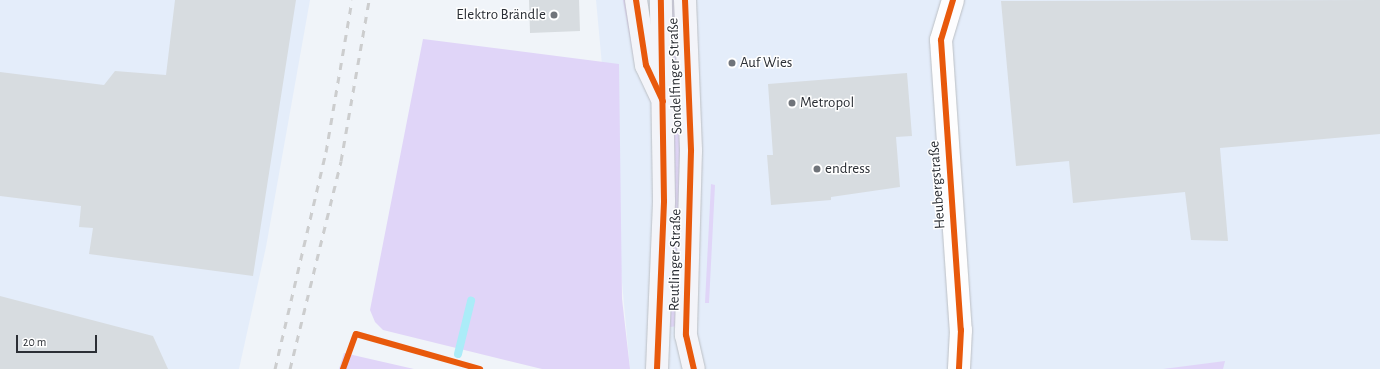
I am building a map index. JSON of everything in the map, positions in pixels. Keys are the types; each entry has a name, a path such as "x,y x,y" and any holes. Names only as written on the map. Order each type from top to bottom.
{"main road":[{"path":"636,0 646,65 665,105"},
{"name":"Sondelfinger Straße","path":"661,0 665,105 664,201"},
{"name":"Sondelfinger Straße","path":"685,0 691,151"},
{"name":"Reutlinger Straße","path":"691,151 686,335 694,369"},
{"name":"Reutlinger Straße","path":"658,369 664,201"}],"street":[{"name":"Heubergstraße","path":"953,0 941,40 961,330 959,369"}],"shaded area":[{"path":"0,0 310,0 266,247 239,369 0,369"},
{"name":"Auf Wies","path":"596,0 1380,0 1380,369 630,369"},
{"path":"623,0 629,0 636,61 634,61"},
{"path":"668,0 677,0 683,102 680,326 669,327"},
{"path":"423,39 619,64 622,299 630,369 542,369 383,330 375,322 370,310"},
{"path":"711,184 715,185 709,303 705,303"},
{"path":"344,353 414,369 339,369"},
{"path":"1225,361 1223,369 1163,369"}],"building":[{"path":"175,0 296,0 253,276 89,254 93,228 79,227 81,206 0,196 0,72 104,85 115,71 166,75"},
{"name":"Elektro Brändle","path":"529,0 579,0 580,31 530,33"},
{"path":"1380,0 1380,134 1220,148 1228,241 1191,240 1185,192 1073,203 1069,161 1016,166 1001,1"},
{"path":"907,73 912,136 896,137 900,187 831,197 831,200 771,205 767,155 773,155 768,84"},
{"path":"0,296 153,336 168,369 0,369"}],"waterway":[{"path":"458,354 471,301"}],"railway":[{"path":"275,369 326,152 352,0"},
{"path":"290,369 341,161 369,0"}],"cycle path":[{"path":"636,0 646,65 663,101"},
{"path":"657,369 664,201 661,0"},
{"path":"685,0 691,151 686,335 694,369"},
{"path":"953,0 941,40 961,330 959,369"},
{"path":"343,369 356,334 480,369"}],"place":[{"name":"Elektro Brändle","path":"554,15"},
{"name":"Auf Wies","path":"732,63"},
{"name":"Metropol","path":"792,103"},
{"name":"endress","path":"817,169"}]}
